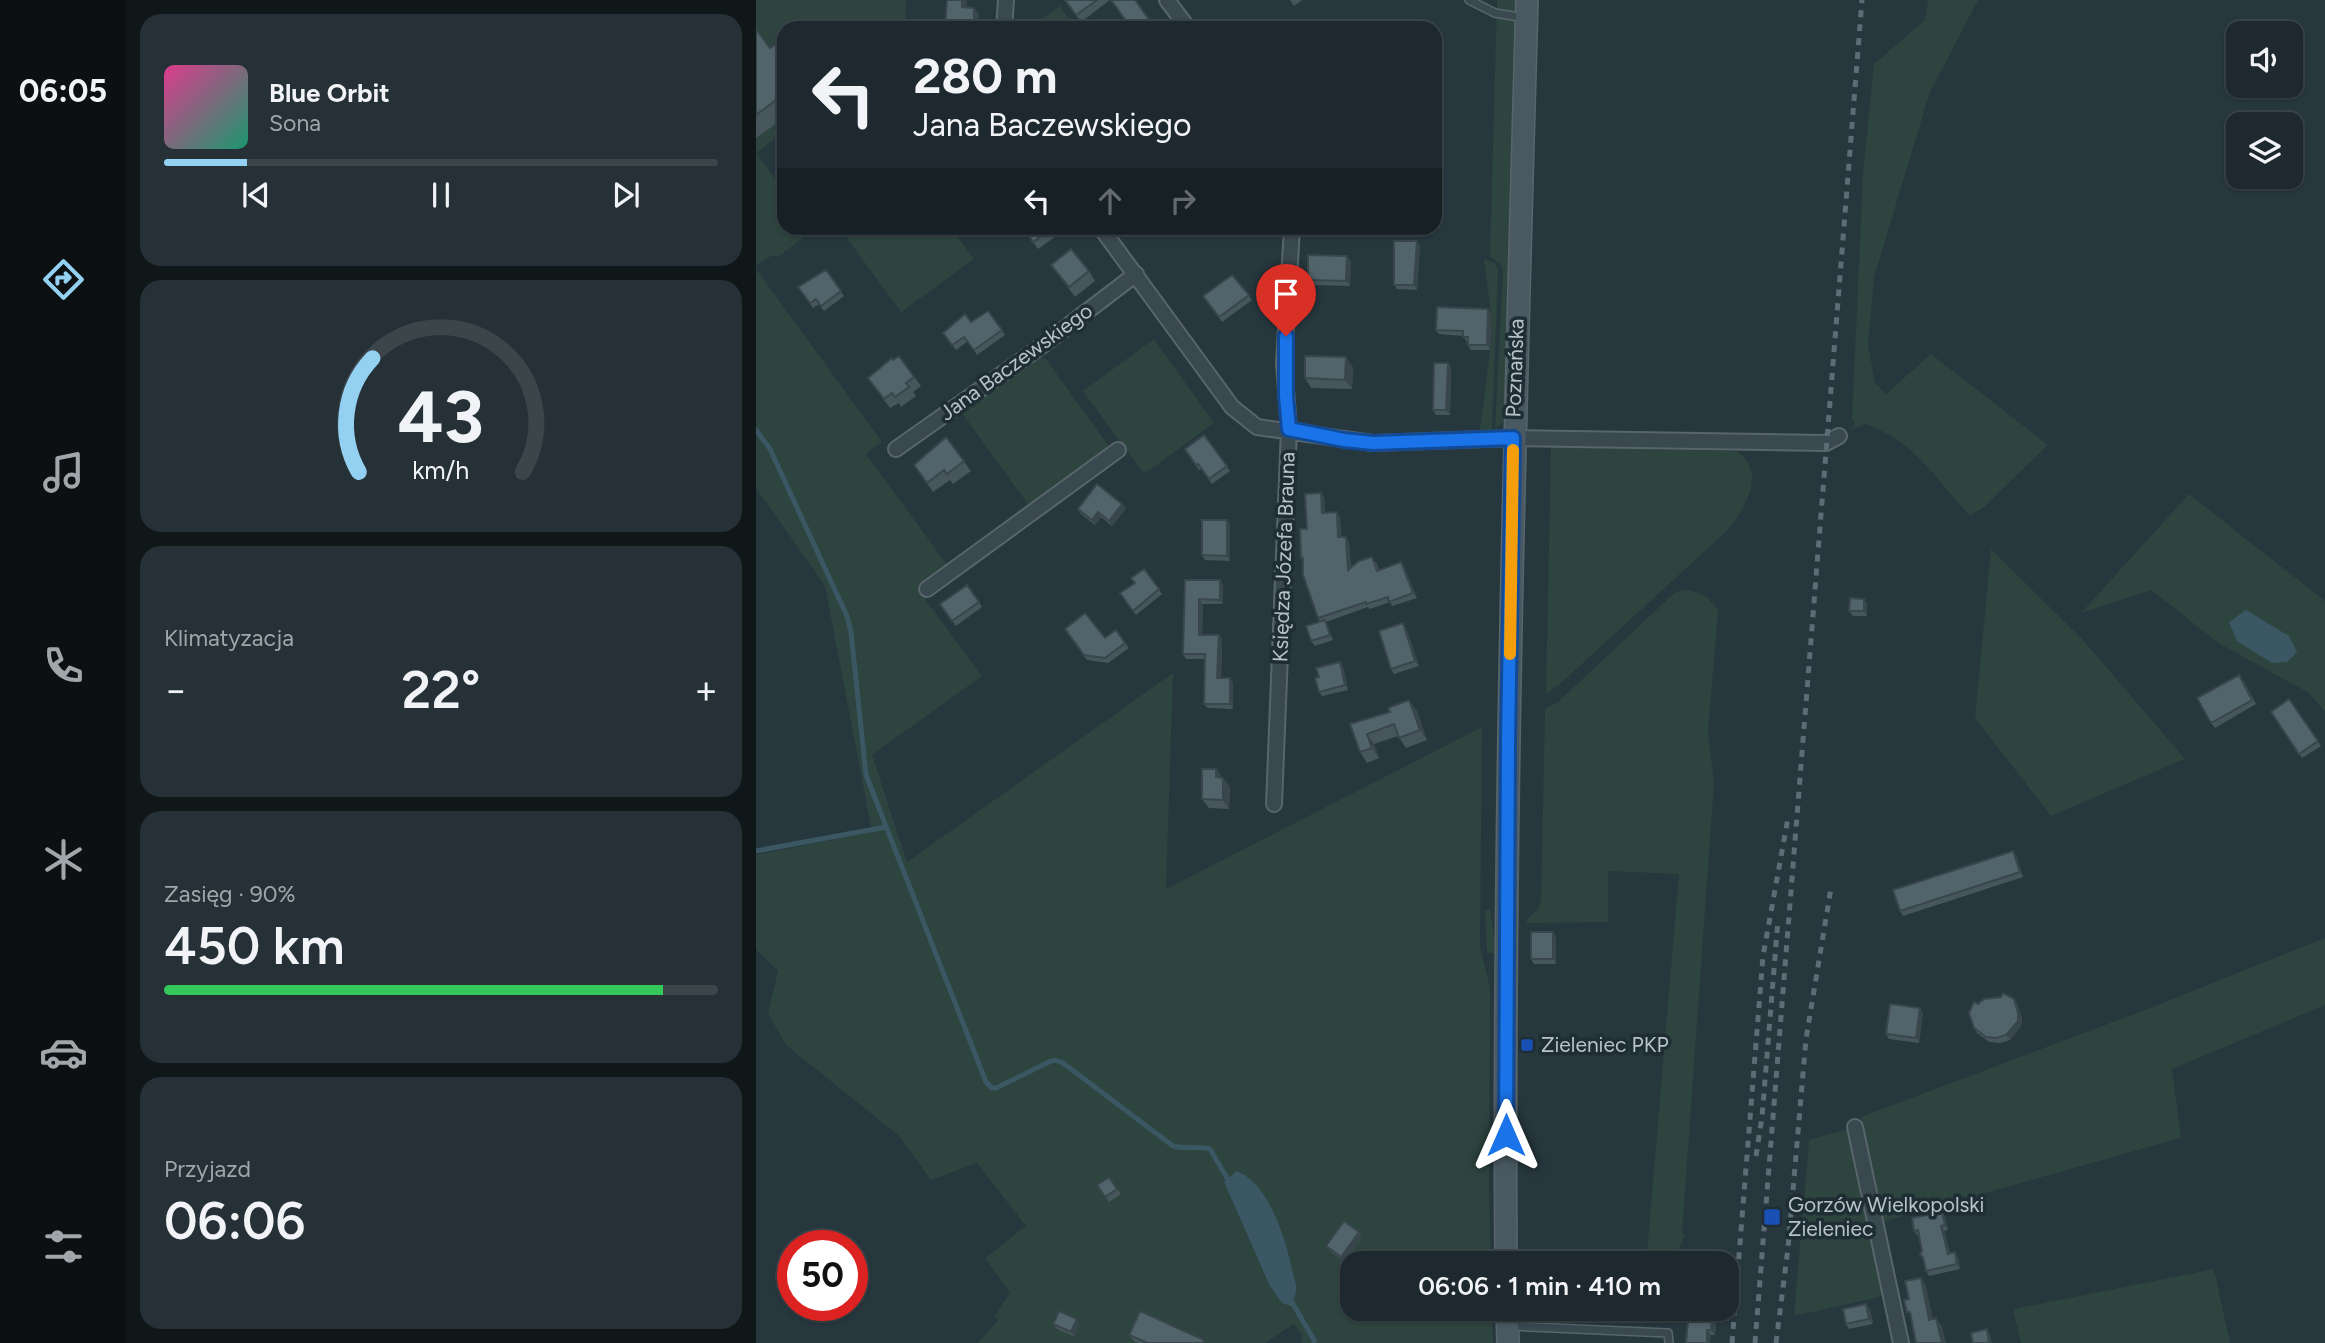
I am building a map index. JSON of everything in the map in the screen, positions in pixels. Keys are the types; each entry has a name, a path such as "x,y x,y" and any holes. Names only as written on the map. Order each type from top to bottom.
{"main road":[{"name":"Poznańska","path":"1506,1251 1506,885 1513,438 1526,9"}],"street":[{"path":"1004,21 1006,0"},
{"path":"1167,0 1183,21"},
{"path":"1106,235 1231,407 1257,427 1289,429 1373,443 1513,438 1833,439"},
{"name":"Księdza Józefa Brauna","path":"1274,804 1289,429 1284,363 1292,235"},
{"name":"Jana Baczewskiego","path":"896,449 1043,345 1136,274"},
{"path":"927,589 1118,450"},
{"path":"1855,1127 1901,1343"}],"lane":[{"name":"Poznańska","path":"1469,0 1489,11 1526,9"},
{"path":"1508,1326 1668,1333 1669,1343"}],"green space":[{"path":"756,0 906,0 905,21 777,21 777,137 756,153"},
{"path":"1497,0 1517,0 1505,415 1502,424 1495,428 1503,271 1501,264 1490,257"},
{"path":"1928,0 1978,0 1930,92 1874,277 1868,344 1875,383 1886,394 1931,354 2048,445 1984,507 1970,516 1924,463 1898,441 1866,424 1850,430 1855,425 1852,418 1863,174 1874,64 1925,20"},
{"path":"1060,6 1071,21 1039,21"},
{"path":"756,153 777,182 777,235 807,235 779,256 771,256 756,265"},
{"path":"844,235 956,235 974,259 901,312"},
{"path":"1484,259 1494,263 1498,270 1492,430 1480,430 1490,350 1491,314"},
{"path":"756,269 882,442 866,454 948,566 917,588 982,676 872,755 907,862 1173,673 1166,889 1482,727 1480,946 1490,988 1491,1251 1340,1251 1340,1321 1492,1321 1493,1343 1301,1343 1302,1335 1294,1324 1265,1343 978,1343 999,1319 994,1317 1010,1293 985,1258 1026,1226 977,1163 931,1180 899,1136 787,1046 768,1014 778,971 756,949 756,855 872,832 825,586 756,488"},
{"path":"1154,339 1214,423 1144,474 1083,391"},
{"path":"1040,358 1046,359 1110,448 1030,507 962,413"},
{"path":"1551,447 1737,451 1746,459 1752,478 1747,499 1730,528 1546,694"},
{"path":"2189,494 2325,601 2325,712 2309,693 2220,644 2151,590 2081,613"},
{"path":"1991,549 2083,640 2185,759 2051,816 1975,718"},
{"path":"1676,592 1696,592 1711,602 1718,611 1708,731 1714,783 1682,1234 1685,1235 1678,1251 1647,1251 1679,874 1608,871 1608,922 1527,923 1527,919 1538,909 1541,901 1545,709 1558,702"},
{"path":"1485,910 1490,910 1497,954 1487,953"},
{"path":"2325,938 2325,1005 2172,1069 2181,1138 1878,1223 1861,1117 2158,1005"},
{"path":"1855,1127 1889,1291 1879,1297 1794,1316 1809,1140"},
{"path":"2214,1269 2230,1343 2021,1343 2013,1309"},
{"path":"1609,1321 1635,1321 1623,1323"}],"water":[{"path":"2246,610 2289,636 2297,652 2287,662 2272,663 2237,641 2229,622"},
{"path":"1237,1171 1258,1187 1267,1199 1280,1227 1296,1285 1291,1306 1282,1303 1270,1286 1224,1182"}],"building":[{"path":"947,0 962,0 962,7 974,8 974,21 946,21"},
{"path":"1065,0 1097,0 1076,15"},
{"path":"1111,0 1135,0 1150,21 1126,21"},
{"path":"756,29 770,48 777,43 777,99 756,115"},
{"path":"1028,235 1043,235 1033,242"},
{"path":"1394,241 1417,241 1414,285 1394,285"},
{"path":"1071,249 1089,271 1069,287 1051,265"},
{"path":"1308,255 1347,256 1346,281 1308,280"},
{"path":"826,270 841,291 821,306 816,299 810,303 798,287"},
{"path":"1232,275 1249,295 1219,317 1203,296"},
{"path":"1437,307 1488,309 1487,345 1468,345 1468,337 1463,337 1463,331 1436,330"},
{"path":"988,311 1002,330 974,350 964,337 952,345 943,333 965,314 971,322"},
{"path":"899,356 914,377 906,383 909,387 895,397 892,393 884,399 868,378 892,358 893,360"},
{"path":"1305,356 1346,357 1345,380 1305,378"},
{"path":"1434,363 1448,363 1446,410 1433,410"},
{"path":"1204,435 1227,466 1209,479 1185,449"},
{"path":"946,437 964,461 947,474 944,470 927,483 914,465"},
{"path":"1097,484 1122,504 1109,521 1098,512 1092,520 1078,509"},
{"path":"1321,493 1322,513 1337,512 1338,537 1346,537 1348,570 1359,561 1372,557 1377,571 1401,562 1413,593 1389,602 1388,597 1366,602 1318,618 1303,575 1300,529 1307,529 1305,494"},
{"path":"1202,520 1227,520 1227,556 1202,555"},
{"path":"1144,569 1159,589 1133,611 1120,593 1135,583 1131,578"},
{"path":"1185,580 1220,580 1220,600 1199,599 1199,635 1219,635 1217,678 1230,678 1230,704 1204,704 1205,654 1183,654"},
{"path":"967,585 979,602 952,621 940,604"},
{"path":"1850,598 1864,599 1864,611 1849,611"},
{"path":"1085,613 1105,638 1116,630 1125,643 1105,658 1084,655 1065,629"},
{"path":"1325,620 1330,635 1311,641 1306,626"},
{"path":"1403,623 1415,661 1391,669 1379,631"},
{"path":"1340,662 1345,685 1319,692 1315,678 1319,677 1316,668"},
{"path":"2239,675 2252,700 2211,723 2197,698"},
{"path":"2289,699 2318,741 2299,754 2271,712"},
{"path":"1409,700 1420,730 1399,738 1394,724 1367,734 1372,748 1360,752 1350,724 1390,712 1388,708"},
{"path":"1202,769 1216,769 1216,777 1223,778 1223,800 1202,799"},
{"path":"2013,851 2020,872 1900,911 1893,890"},
{"path":"1531,932 1553,932 1553,959 1531,959"},
{"path":"2003,993 2014,999 2018,1021 2006,1035 1986,1037 1974,1028 1969,1013 1974,1002 1978,1004 1984,999 2001,997"},
{"path":"1890,1004 1920,1008 1916,1038 1886,1034"},
{"path":"1109,1177 1117,1189 1105,1197 1097,1185"},
{"path":"1942,1212 1945,1225 1941,1226 1948,1254 1955,1252 1957,1264 1926,1271 1923,1257 1920,1255 1922,1251 1918,1230 1914,1231 1912,1218"},
{"path":"1344,1221 1359,1232 1345,1251 1340,1251 1340,1256 1326,1246"},
{"path":"1921,1278 1929,1320 1936,1318 1942,1343 1916,1343 1910,1312 1907,1312 1904,1300 1909,1299 1905,1281"},
{"path":"1866,1304 1869,1319 1846,1324 1843,1309"},
{"path":"1059,1311 1077,1319 1071,1332 1053,1324"},
{"path":"1140,1311 1204,1340 1203,1343 1148,1343 1129,1335"},
{"path":"1688,1321 1712,1321 1711,1330 1707,1330 1707,1343 1686,1343"},
{"path":"1987,1329 1989,1343 1973,1343 1971,1333"}],"waterway":[{"path":"756,430 770,449 847,616 866,775 986,1082 996,1088 1049,1062 1055,1060 1063,1063 1173,1146 1210,1149 1230,1183"},
{"path":"756,851 886,827"},
{"path":"1289,1297 1314,1343"}],"railway":[{"path":"1755,1343 1862,0"},
{"path":"1732,1343 1763,956 1788,818"},
{"path":"1776,1343 1788,1248 1806,1039 1831,888"},
{"path":"1756,1156 1762,1117 1778,920"}],"slow traffic":[{"path":"1510,654 1513,450"}],"place":[{"name":"Zieleniec PKP","path":"1527,1045"},
{"name":"Gorzów Wielkopolski Zieleniec","path":"1772,1217"}],"route":[{"path":"1286,336 1284,363 1289,429 1373,443 1513,438 1506,885 1506,1135"}]}
